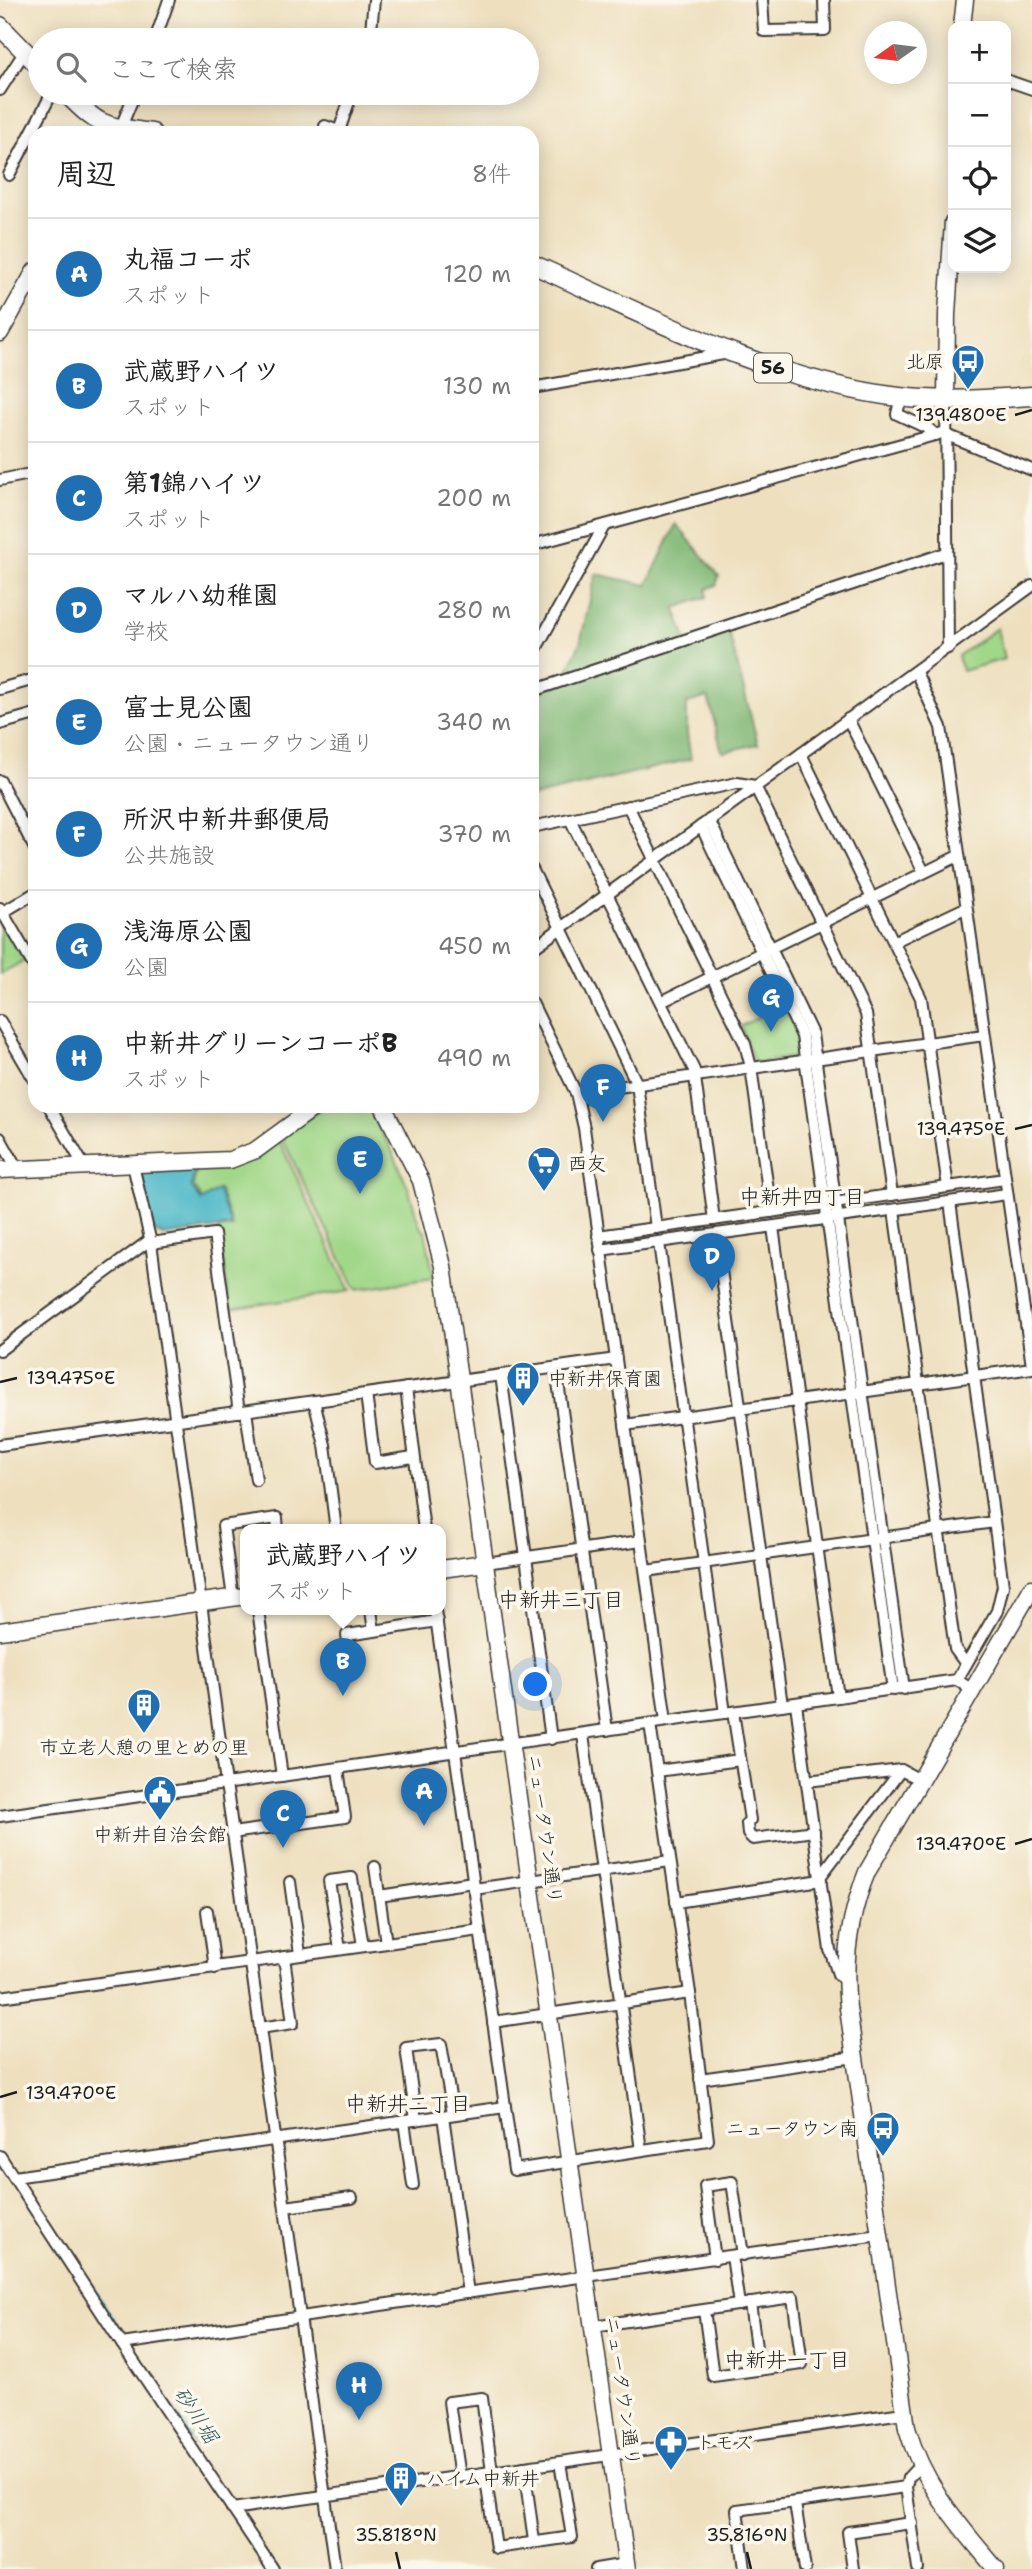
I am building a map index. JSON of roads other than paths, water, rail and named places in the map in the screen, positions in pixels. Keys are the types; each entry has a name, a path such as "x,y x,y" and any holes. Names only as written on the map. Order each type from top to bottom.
{"main road":[{"path":"0,26 28,54"},
{"path":"78,105 96,122 104,126"},
{"name":"56","path":"539,267 732,353 819,382 901,397 946,399 1032,396"}],"street":[{"path":"159,28 169,0"},
{"path":"371,28 374,0"},
{"path":"762,0 764,31 825,30 824,0"},
{"path":"963,21 965,0"},
{"path":"0,90 25,51"},
{"path":"1011,82 1032,89"},
{"path":"35,126 46,105"},
{"path":"119,126 130,105"},
{"path":"344,126 349,105"},
{"path":"9,175 28,139"},
{"path":"948,648 941,435 946,399 950,273"},
{"path":"0,333 28,283"},
{"path":"539,387 732,353"},
{"path":"901,397 897,414 941,435 1032,470"},
{"path":"539,543 941,435"},
{"path":"0,480 28,474"},
{"path":"539,643 604,526"},
{"path":"539,689 946,553"},
{"path":"539,944 1032,586"},
{"path":"625,1425 1032,1367 941,727 915,672"},
{"path":"0,689 28,681"},
{"path":"0,724 28,715"},
{"path":"848,719 924,872"},
{"path":"801,754 921,998 948,1186"},
{"path":"0,781 28,835"},
{"path":"539,826 737,783 755,786"},
{"path":"755,786 866,1014 892,1195"},
{"path":"628,806 746,1044 771,1212"},
{"path":"570,819 694,1070 714,1220"},
{"path":"705,823 767,949 810,1060 899,1689"},
{"path":"661,1002 958,856"},
{"path":"539,883 637,1084 656,1228"},
{"path":"28,897 1,911 28,956"},
{"path":"895,941 965,908"},
{"path":"539,1017 576,1093 584,1128 666,1721"},
{"path":"0,1021 28,1068"},
{"path":"576,1093 984,1035"},
{"path":"53,1113 83,1167"},
{"path":"0,1170 220,1161 245,1156 306,1113"},
{"name":"ニュータウン通り","path":"387,1113 412,1161 427,1200 443,1266 626,2567"},
{"path":"0,1138 18,1170"},
{"path":"133,1165 151,1241 335,2569"},
{"path":"598,1236 1005,1179"},
{"path":"600,1250 1007,1194"},
{"path":"950,1202 1002,1574 1002,1595 997,1611 957,1680"},
{"path":"894,1210 956,1649 966,1664"},
{"path":"773,1227 838,1698"},
{"path":"0,1350 151,1241 214,1234 256,1480"},
{"path":"716,1235 782,1705"},
{"path":"659,1243 705,1563 729,1713 750,1820 747,1822 748,1834 753,1839 814,1831"},
{"path":"0,1445 615,1359"},
{"path":"556,1368 607,1730"},
{"path":"500,1375 551,1739"},
{"path":"405,1388 423,1524"},
{"path":"366,1394 375,1463 413,1457"},
{"path":"314,1401 325,1445 335,1524"},
{"path":"0,1631 239,1597 223,1526 277,1518 278,1524"},
{"path":"646,1571 995,1522"},
{"path":"446,1568 640,1541"},
{"path":"996,2569 943,2505 920,2466 903,2413 846,1983 850,1923 860,1889 877,1853 1032,1588"},
{"path":"259,1615 282,1776"},
{"path":"372,1615 374,1631"},
{"path":"351,1660 347,1636 436,1616 514,2170 708,2140 690,1993 650,1724"},
{"path":"0,1816 957,1680 972,1690"},
{"path":"796,1704 830,1950 838,1974 846,1983"},
{"path":"583,1735 641,2150"},
{"path":"657,1771 740,1760"},
{"path":"232,1833 345,1817 338,1769"},
{"path":"807,1781 901,1770 920,1780"},
{"path":"676,1902 821,1879 901,1770"},
{"path":"379,1896 530,1880 670,1861"},
{"path":"375,1867 386,1943"},
{"path":"340,1949 329,1881 352,1878 363,1946"},
{"path":"290,1882 300,1954"},
{"path":"207,1911 215,1968"},
{"path":"0,1997 480,1930"},
{"path":"260,2028 293,2023 284,1957"},
{"path":"493,2022 690,1993"},
{"path":"413,2185 406,2048 441,2044 468,2293"},
{"path":"700,2079 855,2057"},
{"path":"13,2177 505,2107"},
{"path":"0,2156 273,2569"},
{"path":"715,2259 705,2186 732,2182 737,2256 759,2370"},
{"path":"285,2207 352,2198"},
{"path":"122,2344 879,2235"},
{"path":"593,2326 793,2297 802,2364 713,2376 704,2310"},
{"path":"460,2477 449,2402 482,2398 496,2548 572,2537 560,2462"},
{"path":"232,2509 903,2413"},
{"path":"918,2569 906,2487 908,2478 920,2466"},
{"path":"524,2467 534,2542"},
{"path":"745,2569 737,2510 906,2487"},
{"path":"795,2503 805,2569"},
{"path":"853,2569 848,2532 912,2523"},
{"path":"596,2569 626,2567"}],"water":[{"path":"195,1168 191,1187 201,1201 218,1190 231,1226 163,1236 153,1231 140,1174 144,1171"}],"waterway":[{"name":"砂川堀","path":"64,2246 125,2337"},
{"name":"砂川堀","path":"131,2347 198,2448"}],"place":[{"name":"北原","path":"968,391"},
{"name":"浅海原公園","path":"771,1032"},
{"name":"所沢中新井郵便局","path":"603,1122"},
{"name":"西友","path":"544,1193"},
{"name":"富士見公園","path":"360,1194"},
{"name":"マルハ幼稚園","path":"712,1291"},
{"name":"中新井保育園","path":"523,1408"},
{"name":"武蔵野ハイツ","path":"343,1696"},
{"name":"市立老人憩の里とめの里","path":"144,1735"},
{"name":"中新井自治会館","path":"160,1822"},
{"name":"丸福コーポ","path":"424,1826"},
{"name":"第1錦ハイツ","path":"283,1848"},
{"name":"ニュータウン南","path":"883,2158"},
{"name":"中新井グリーンコーポB","path":"359,2420"},
{"name":"トモズ","path":"671,2472"},
{"name":"ハイム中新井","path":"401,2508"}],"district":[{"name":"中新井四丁目","path":"802,1197"},
{"name":"中新井三丁目","path":"561,1600"},
{"name":"中新井二丁目","path":"408,2104"},
{"name":"中新井一丁目","path":"787,2360"}]}
